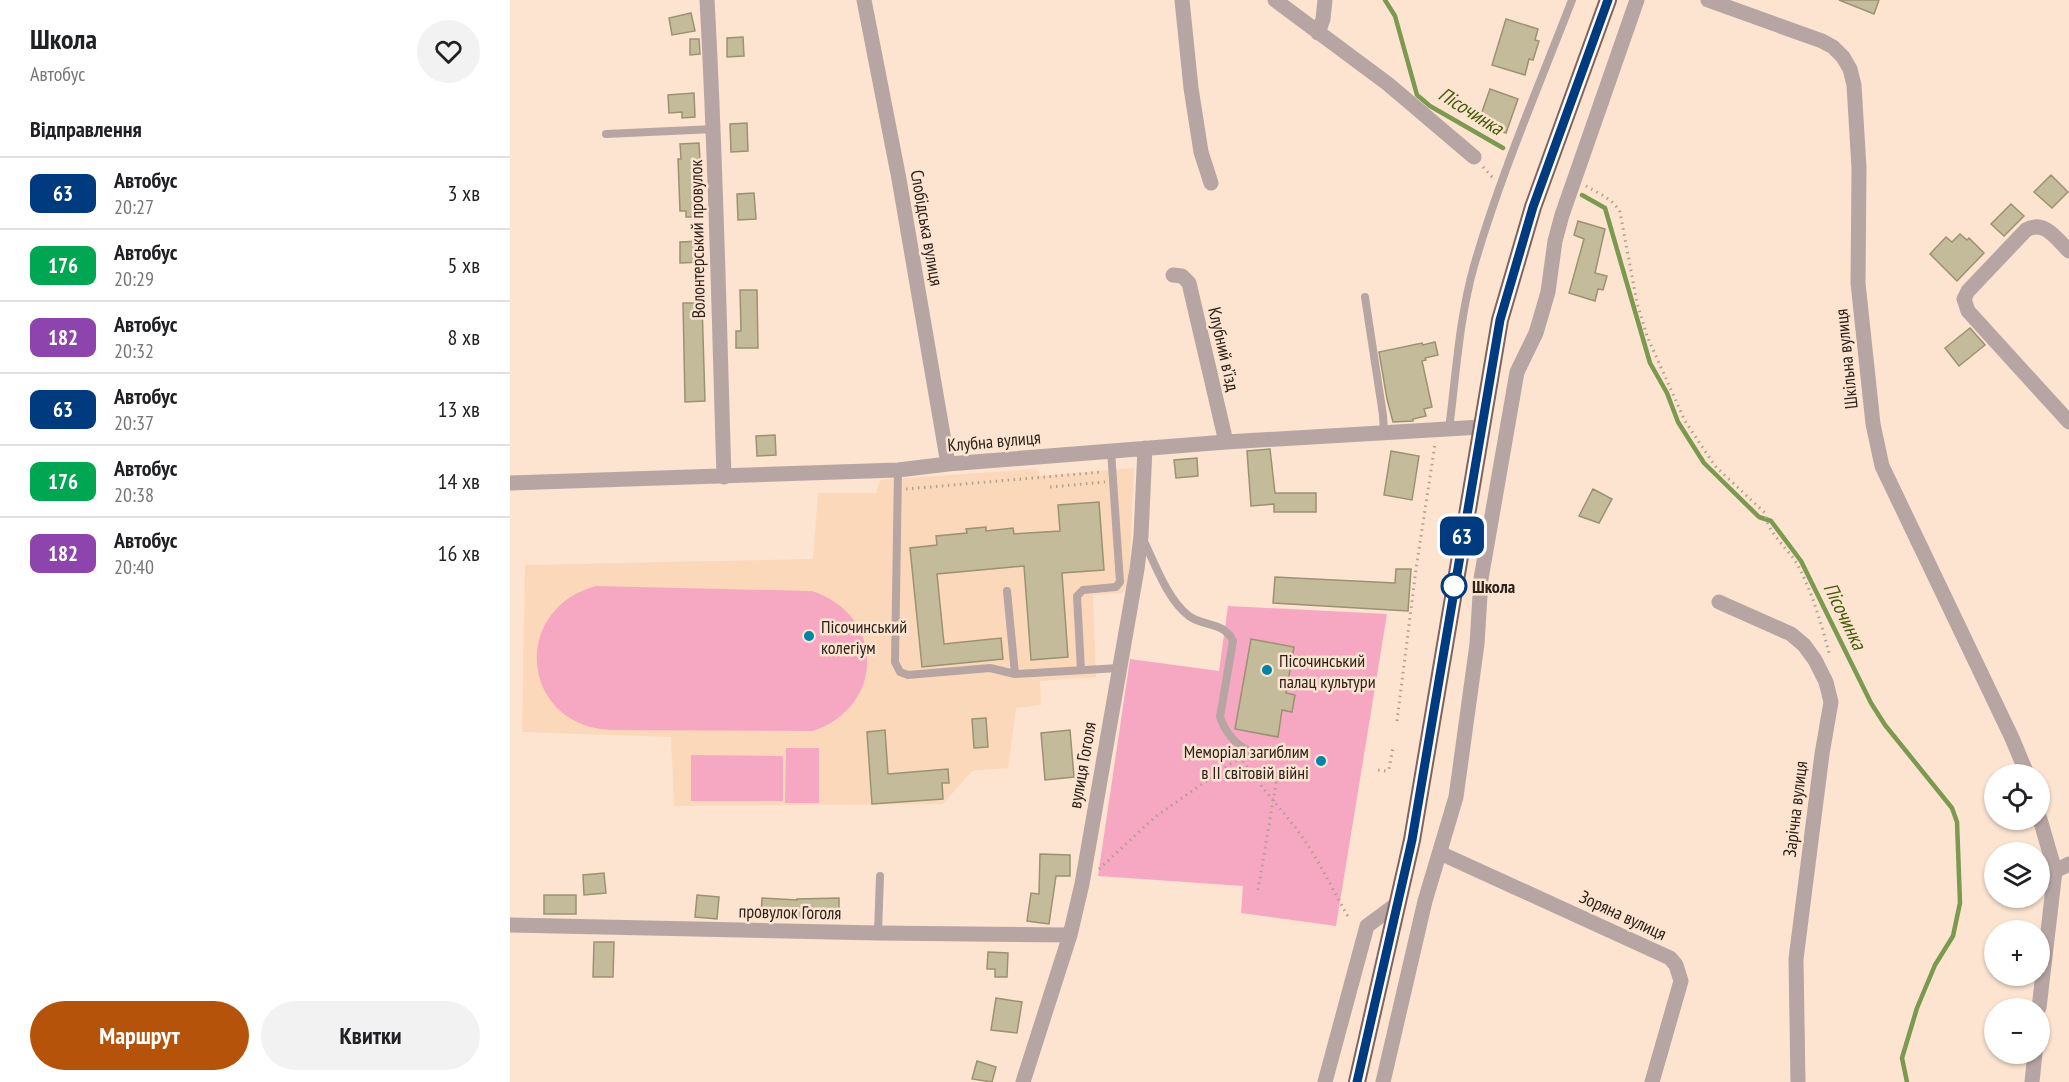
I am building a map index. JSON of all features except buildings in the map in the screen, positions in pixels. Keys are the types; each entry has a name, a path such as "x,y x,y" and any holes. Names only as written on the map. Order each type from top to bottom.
{"highway":[{"path":"1357,1082 1412,840 1500,320 1533,207 1608,0"}],"street":[{"name":"Волонтерський провулок","path":"707,0 714,129 724,477"},
{"name":"Слобідська вулиця","path":"864,0 899,179 948,464"},
{"path":"1182,0 1194,110 1201,152 1211,183"},
{"path":"1275,0 1388,84 1474,158"},
{"path":"1318,33 1323,20 1325,0"},
{"path":"1383,1082 1425,901 1456,797 1477,644 1481,579 1517,372 1536,333 1548,292 1555,241 1574,179 1637,0"},
{"name":"Шкільна вулиця","path":"1709,0 1822,41 1838,52 1850,69 1854,85 1858,168 1858,283 1873,424 1882,466 2023,764"},
{"path":"2069,251 2046,228 2033,226 2026,230 1975,284 1964,299 1968,311 2069,422"},
{"name":"Клубний в’їзд","path":"1173,275 1182,276 1189,283 1226,442"},
{"name":"Клубна вулиця","path":"510,483 898,470 1226,442 1481,427"},
{"name":"вулиця Гоголя","path":"1023,1082 1070,935 1082,884 1141,536 1145,448"},
{"name":"Зарічна вулиця","path":"1719,602 1791,634 1804,645 1826,682 1831,702 1822,753 1796,959 1798,1082"},
{"path":"2041,998 2055,871 2043,830"},
{"name":"Зоряна вулиця","path":"1440,853 1670,958 1676,965 1681,981 1652,1082"},
{"path":"2055,871 2069,864"},
{"path":"1325,1082 1367,926 1398,903"},
{"name":"провулок Гоголя","path":"510,925 1070,935"},
{"path":"2032,1082 2034,1064"}],"lane":[{"path":"1443,429 1463,314 1474,267 1501,186 1572,0"},
{"path":"606,134 714,129"},
{"path":"1365,297 1384,433"},
{"path":"1081,670 1077,596 1083,590 1114,588 1120,582 1111,451"},
{"path":"898,470 895,662 898,669 908,675 990,668 1015,674 1119,668"},
{"path":"1141,536 1164,584 1185,614 1194,620 1223,628 1233,641 1220,717 1224,728 1230,736 1250,752 1274,755"},
{"path":"1007,591 1015,674"},
{"path":"878,933 880,876"}],"path":[{"path":"1474,158 1501,186"},
{"path":"1574,179 1616,205 1620,212 1637,303 1647,336 1685,421 1715,466 1765,513 1766,523 1797,564 1821,624 1831,661"},
{"path":"1397,722 1412,617 1416,569 1443,429"},
{"path":"899,490 1112,471"},
{"path":"1040,477 1040,483"},
{"path":"1050,487 1113,481"},
{"path":"1378,770 1389,769 1393,747"},
{"path":"1082,884 1155,817 1241,757 1305,842 1349,918"},
{"path":"1258,890 1278,772"}],"shaded area":[{"name":"Пісочинський колегіум","path":"1134,468 1129,582 1122,593 1093,595 1096,677 1040,681 1041,705 1016,708 1008,768 972,771 943,804 674,806 671,737 522,732 525,565 813,559 818,493 876,493 880,480 1037,469 1040,476"},
{"path":"596,586 812,591 836,603 853,619 864,639 867,661 864,682 854,702 837,719 813,731 611,730 581,724 558,709 544,689 537,665 539,641 549,618 568,599"},
{"path":"1228,606 1387,614 1336,926 1241,913 1243,886 1098,876 1130,659 1219,671"},
{"path":"786,748 819,748 819,803 785,803"},
{"path":"691,755 783,756 783,801 691,801"}],"waterway":[{"name":"Пісочинка","path":"1385,0 1395,16 1417,95 1430,106 1503,148"},
{"name":"Пісочинка","path":"1582,195 1605,208 1650,363 1667,393 1678,422 1704,463 1759,517 1771,521 1801,561 1871,703 1885,725 1952,808 1957,822 1960,903 1953,936 1935,965 1917,1008 1902,1058 1907,1082"}],"bus line":[{"name":"63","path":"1357,1082 1412,840 1500,320 1533,207 1608,0"}],"place":[{"name":"Школа","path":"1454,586"},
{"name":"Пісочинський колегіум","path":"809,636"},
{"name":"Пісочинський палац культури","path":"1267,670"},
{"name":"Меморіал загиблим в II світовій війні","path":"1321,761"}]}
